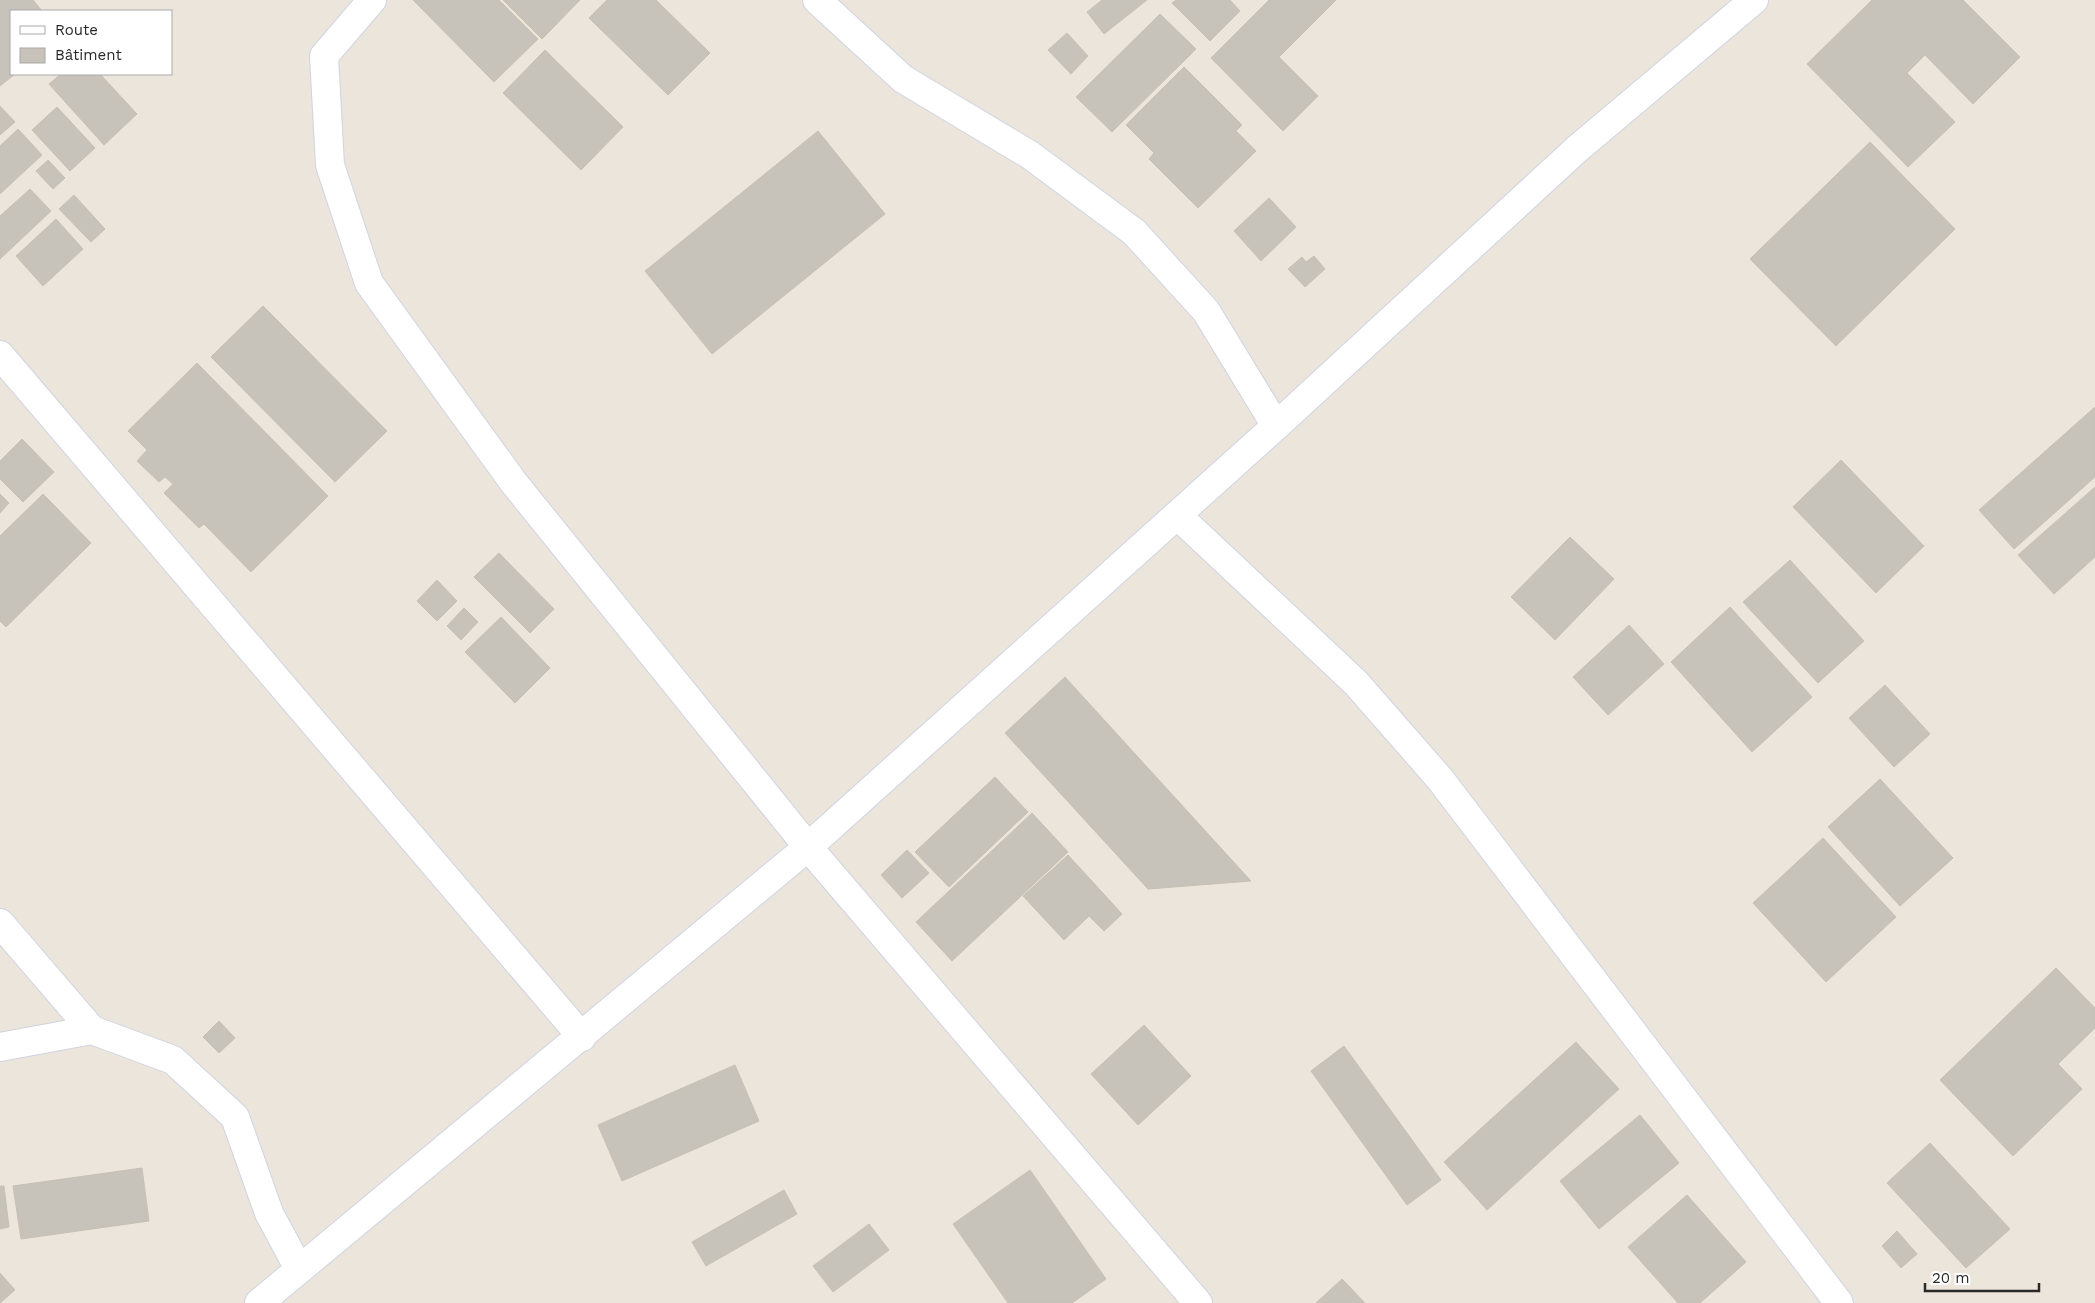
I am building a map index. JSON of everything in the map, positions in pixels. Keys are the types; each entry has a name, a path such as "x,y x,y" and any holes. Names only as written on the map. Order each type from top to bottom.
{"street":[{"path":"372,0 324,56 330,165 369,283 514,482 808,847 1198,1303"},
{"path":"817,0 904,79 1030,155 1134,232 1206,311 1276,426"},
{"path":"259,1303 299,1268 582,1037 808,847 1276,426 1577,149 1754,0"},
{"path":"0,355 582,1037"},
{"path":"1177,515 1356,683 1440,779 1840,1303"},
{"path":"0,923 92,1030 173,1060 235,1117 269,1213 299,1268"},
{"path":"0,1046 92,1030"}],"building":[{"path":"0,0 33,0 41,10 10,10 10,75 14,75 0,86"},
{"path":"413,0 499,0 538,39 494,82"},
{"path":"503,0 580,0 542,39"},
{"path":"607,0 656,0 710,53 668,95 589,18"},
{"path":"1102,0 1147,0 1104,34 1087,12"},
{"path":"1176,0 1230,0 1240,11 1210,41 1172,3"},
{"path":"1269,0 1336,0 1279,57 1318,96 1283,131 1211,58"},
{"path":"1872,0 1963,0 2020,57 1973,104 1925,55 1907,73 1955,122 1908,167 1807,64"},
{"path":"1160,14 1196,49 1112,132 1076,97"},
{"path":"1067,33 1088,56 1071,74 1048,50"},
{"path":"545,50 623,127 581,170 503,93"},
{"path":"1184,67 1242,125 1236,131 1256,151 1198,208 1149,159 1154,153 1126,125"},
{"path":"60,75 101,75 137,114 104,145 49,84"},
{"path":"0,106 15,122 0,135"},
{"path":"57,107 95,148 70,171 32,130"},
{"path":"18,129 42,155 0,194 0,146"},
{"path":"818,131 885,214 712,354 645,271"},
{"path":"1870,142 1955,229 1836,346 1750,259"},
{"path":"48,160 65,178 53,189 36,171"},
{"path":"30,189 51,211 0,259 0,216"},
{"path":"74,195 105,229 91,242 59,209"},
{"path":"1269,198 1296,227 1261,261 1234,231"},
{"path":"56,219 83,249 43,286 16,256"},
{"path":"1314,256 1325,269 1305,287 1288,269 1302,257 1306,262"},
{"path":"263,306 387,431 335,482 211,357"},
{"path":"197,363 328,496 251,572 204,524 199,528 164,493 173,484 165,477 159,482 137,461 147,450 128,431"},
{"path":"2095,407 2095,477 2014,549 1979,510"},
{"path":"22,439 54,472 23,502 0,479 0,461"},
{"path":"1841,460 1924,546 1876,593 1793,507"},
{"path":"2095,487 2095,557 2054,594 2018,555"},
{"path":"0,494 9,503 0,513"},
{"path":"43,494 91,543 6,627 0,621 0,536"},
{"path":"1570,537 1614,579 1555,640 1511,597"},
{"path":"499,553 554,609 530,633 474,577"},
{"path":"1790,560 1864,641 1818,683 1743,602"},
{"path":"437,580 457,601 437,621 417,601"},
{"path":"1730,607 1812,697 1752,752 1671,662"},
{"path":"464,608 478,622 461,640 447,626"},
{"path":"501,617 550,668 515,703 465,652"},
{"path":"1629,625 1664,664 1608,715 1573,677"},
{"path":"1065,677 1251,881 1148,889 1005,733"},
{"path":"1885,685 1930,734 1894,767 1849,718"},
{"path":"995,777 1028,812 949,887 915,852"},
{"path":"1880,779 1953,858 1900,906 1828,827"},
{"path":"1032,813 1068,852 952,961 916,922"},
{"path":"1823,838 1896,917 1826,982 1753,903"},
{"path":"907,850 929,873 902,898 881,875"},
{"path":"1068,855 1122,914 1104,931 1089,916 1064,940 1023,896"},
{"path":"2056,968 2095,1008 2095,1028 2058,1064 2082,1089 2013,1156 1940,1080"},
{"path":"219,1021 235,1038 219,1053 203,1037"},
{"path":"1144,1025 1191,1076 1138,1125 1091,1074"},
{"path":"1576,1042 1619,1089 1487,1210 1444,1162"},
{"path":"1344,1046 1441,1180 1407,1205 1311,1071"},
{"path":"735,1065 759,1121 622,1181 598,1125"},
{"path":"1640,1115 1679,1163 1599,1229 1560,1181"},
{"path":"1930,1143 2010,1229 1966,1268 1887,1183"},
{"path":"142,1168 149,1221 21,1239 13,1186"},
{"path":"1030,1170 1106,1279 1072,1303 1008,1303 953,1224"},
{"path":"0,1186 4,1186 9,1227 0,1229"},
{"path":"784,1190 797,1214 706,1266 692,1242"},
{"path":"1687,1195 1746,1262 1700,1303 1678,1303 1628,1247"},
{"path":"869,1224 889,1250 833,1292 813,1266"},
{"path":"1897,1231 1917,1254 1901,1268 1882,1246"},
{"path":"0,1273 15,1290 0,1303"},
{"path":"1342,1279 1365,1303 1316,1303"}]}
